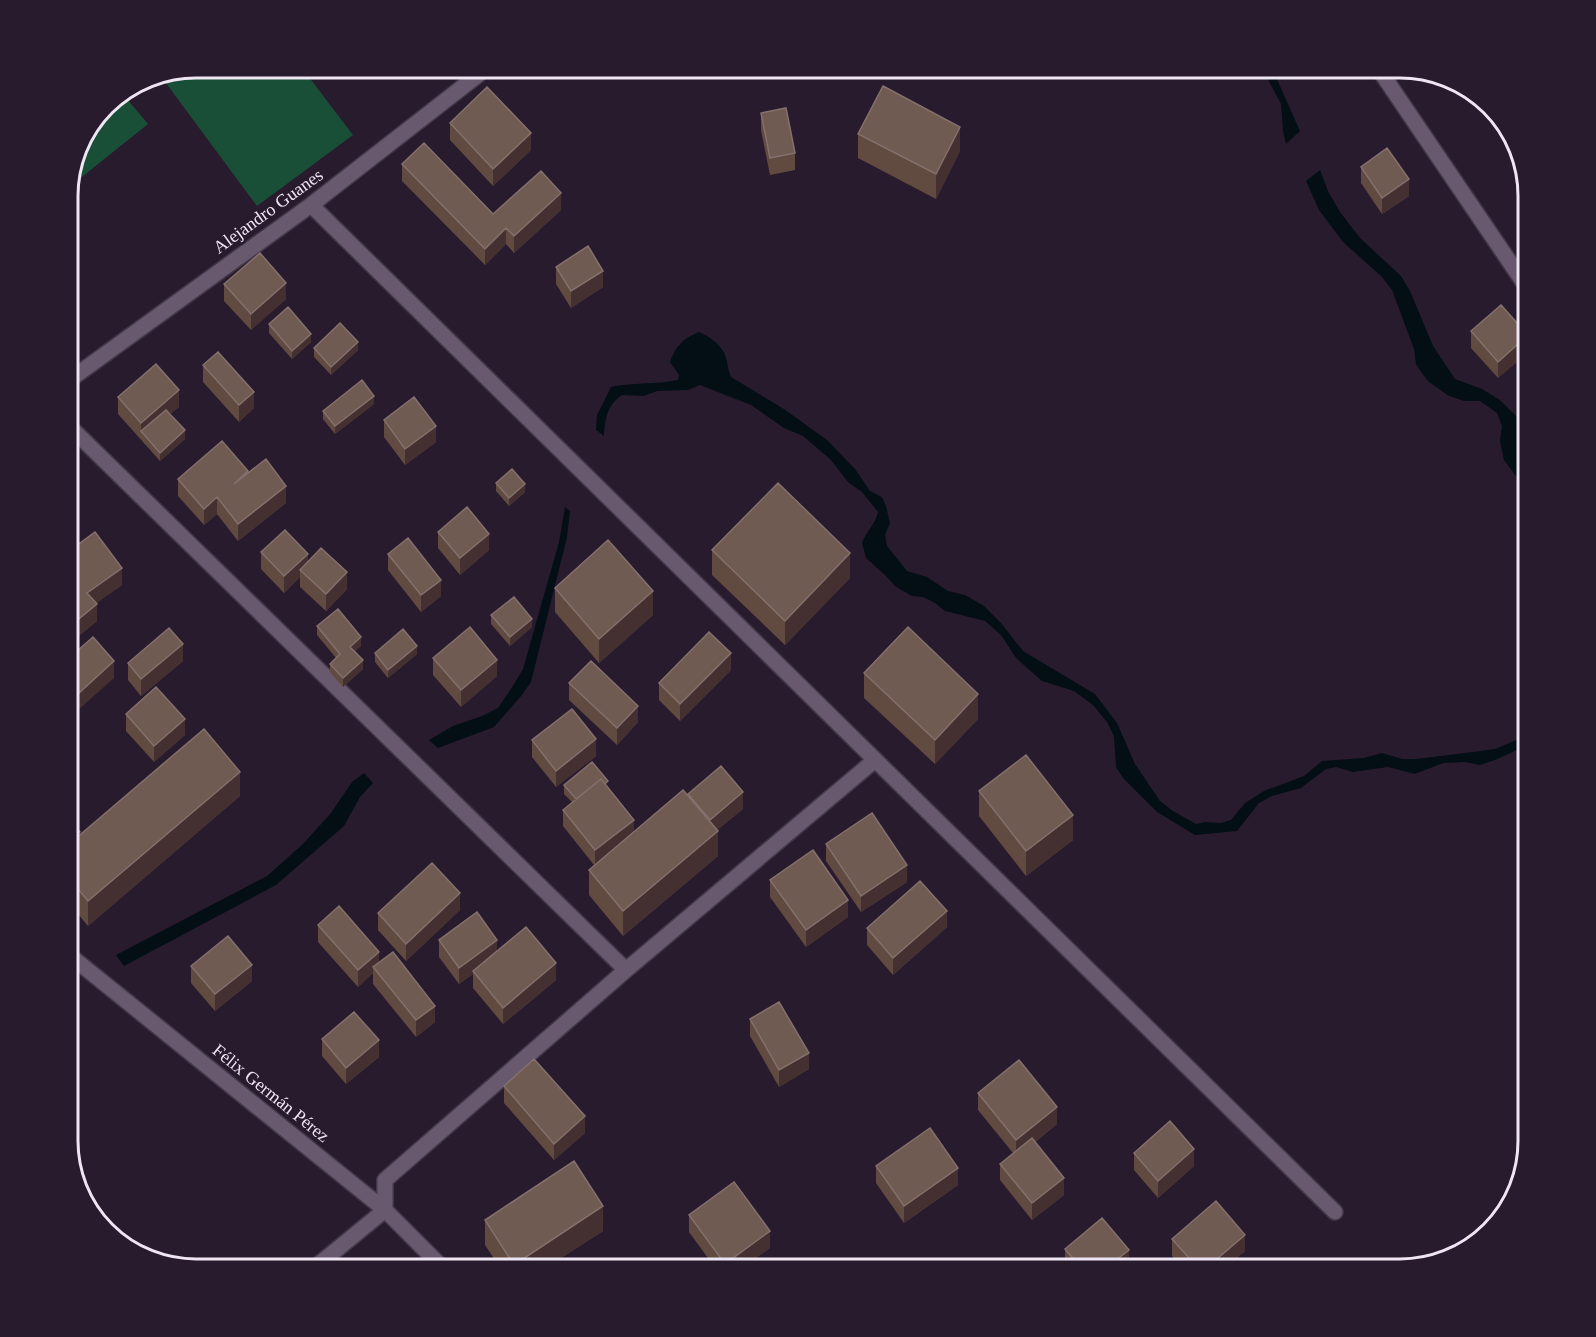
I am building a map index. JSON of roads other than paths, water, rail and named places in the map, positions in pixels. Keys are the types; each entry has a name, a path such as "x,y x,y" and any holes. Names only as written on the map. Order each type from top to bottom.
{"street":[{"name":"Alejandro Guanes","path":"78,374 311,205 474,78"},
{"path":"1385,78 1518,274"},
{"path":"311,205 1335,1212"},
{"path":"78,435 626,970"},
{"path":"325,1259 385,1210 385,1180 626,970 875,760"},
{"name":"Félix Germán Pérez","path":"78,962 385,1210 434,1259"}]}
